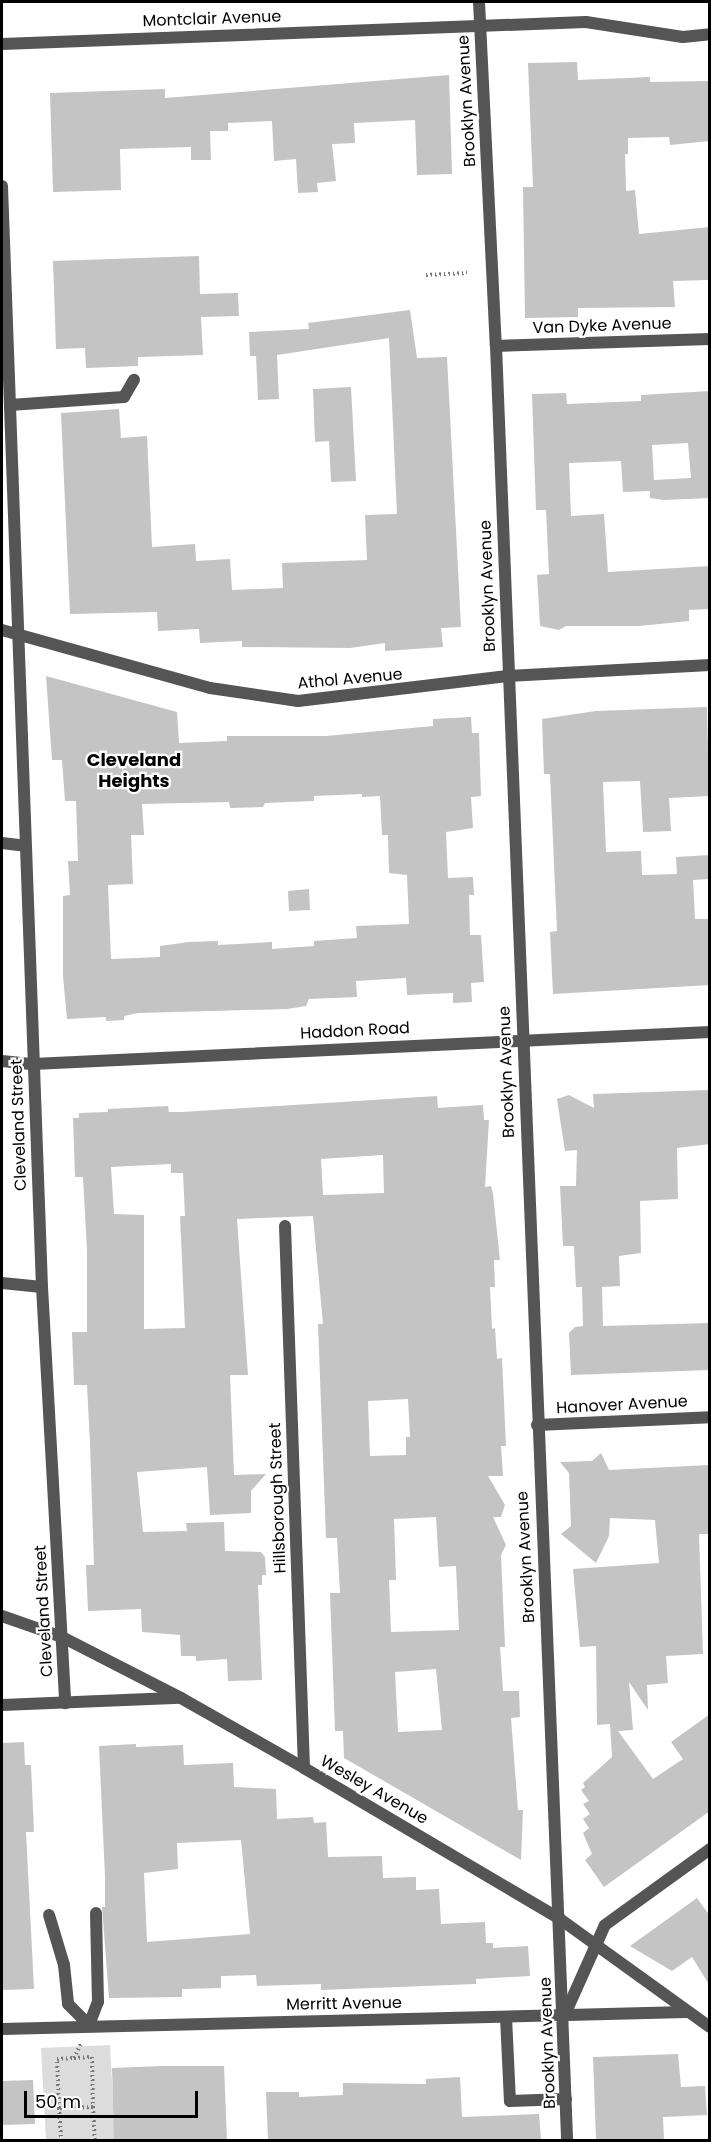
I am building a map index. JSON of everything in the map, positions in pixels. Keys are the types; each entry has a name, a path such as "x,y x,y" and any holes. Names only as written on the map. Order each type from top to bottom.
{"street":[{"name":"Brooklyn Avenue","path":"479,2 496,346 537,1425 564,2016 567,2140"},
{"name":"Montclair Avenue","path":"2,44 586,22 683,37 710,34"},
{"name":"Cleveland Street","path":"2,186 42,1287 65,1703"},
{"name":"Van Dyke Avenue","path":"496,346 710,339"},
{"path":"10,405 124,397 134,380"},
{"name":"Athol Avenue","path":"2,630 210,688 298,701 508,676 710,665"},
{"path":"2,843 25,846"},
{"name":"Haddon Road","path":"2,1061 33,1064 522,1039 710,1032"},
{"name":"Hillsborough Street","path":"285,1226 304,1768"},
{"path":"2,1283 42,1287"},
{"name":"Hanover Avenue","path":"537,1425 710,1417"},
{"name":"Wesley Avenue","path":"2,1616 62,1637 181,1698 304,1768 560,1918 710,2027"},
{"path":"2,1705 181,1698"},
{"path":"564,2016 605,1925 710,1849"},
{"path":"49,1915 64,1965 68,2004 89,2025 98,2002 96,1913"},
{"name":"Merritt Avenue","path":"2,2029 89,2025 687,2012"},
{"path":"506,2017 510,2101 566,2099"}],"path":[{"path":"426,275 467,273"},
{"path":"74,2058 89,2025"},
{"path":"61,2140 57,2059 92,2057 95,2140"},
{"path":"59,2108 93,2107"}],"shaded area":[{"path":"110,2045 115,2140 46,2140 41,2048"}],"building":[{"path":"577,62 578,80 650,77 650,82 710,81 710,141 670,145 669,137 628,138 628,154 625,154 626,191 635,190 639,234 710,227 708,280 673,281 675,307 578,308 578,317 525,318 523,187 533,187 528,63"},
{"path":"449,75 452,174 417,175 415,120 354,123 355,143 332,144 336,181 317,183 318,192 298,193 296,159 274,161 272,121 228,123 228,131 210,131 211,160 191,160 191,147 120,149 121,190 53,192 50,93 165,89 165,98"},
{"path":"199,256 200,294 238,293 239,316 201,317 203,355 138,357 138,366 86,368 85,348 56,349 53,261"},
{"path":"410,310 417,358 447,357 461,627 441,628 443,647 385,651 385,643 350,648 242,647 242,641 200,643 199,629 158,631 157,612 70,614 61,413 119,409 121,438 147,436 152,547 195,544 196,561 230,559 232,590 283,588 282,563 367,560 365,515 397,514 389,338 277,355 279,399 258,400 256,356 250,356 249,332 309,329 308,323"},
{"path":"351,387 356,481 331,482 329,441 315,442 313,389"},
{"path":"710,391 710,498 664,500 650,498 650,491 623,492 621,461 569,463 571,516 604,514 608,572 710,566 710,609 689,610 689,621 639,626 566,626 559,630 540,626 537,575 549,574 546,510 536,510 532,394 566,393 567,404 641,401 641,395","holes":["688,443 691,478 654,480 652,445"]},
{"path":"46,676 177,712 179,743 227,741 227,736 326,736 433,726 433,719 471,717 472,733 479,733 481,796 471,797 473,828 446,832 448,878 473,877 474,895 469,895 470,935 481,935 484,982 471,983 472,1002 453,1003 453,993 407,995 406,978 356,981 357,997 309,999 306,1006 287,1009 138,1013 124,1016 124,1020 106,1021 106,1017 67,1019 63,976 63,896 70,895 68,861 78,861 76,801 65,801 62,760 52,760","holes":["362,794 362,797 380,796 382,835 388,835 389,873 407,875 409,924 356,926 357,938 314,941 314,946 272,949 272,942 218,945 218,941 189,942 160,946 160,957 111,959 108,885 133,884 131,835 144,835 142,804 229,802 230,808 263,807 265,803 314,801 314,796"]},
{"path":"707,707 709,796 669,798 671,831 643,832 640,781 603,782 606,852 641,851 642,875 677,874 676,857 710,855 710,879 693,880 695,919 710,919 710,985 553,994 550,932 557,931 550,774 544,774 542,719 596,711"},
{"path":"309,889 310,910 289,911 288,891"},
{"path":"710,1090 710,1144 677,1148 678,1199 640,1201 641,1253 619,1256 620,1286 602,1287 603,1326 710,1323 710,1370 571,1375 569,1333 575,1327 583,1326 582,1287 576,1287 574,1246 563,1246 560,1186 576,1186 577,1150 565,1151 557,1099 569,1095 594,1108 593,1094"},
{"path":"437,1096 438,1108 483,1105 484,1120 489,1120 485,1187 491,1186 493,1194 500,1260 494,1260 495,1287 490,1287 492,1329 495,1328 497,1359 502,1358 506,1446 501,1446 503,1476 488,1476 505,1505 501,1517 493,1517 506,1545 501,1555 505,1647 500,1647 503,1691 519,1691 520,1717 511,1718 518,1810 523,1810 521,1860 344,1758 343,1731 335,1731 330,1593 340,1593 337,1538 326,1538 318,1324 323,1324 313,1216 237,1219 248,1375 230,1375 234,1475 266,1474 251,1491 251,1513 210,1515 207,1467 137,1472 143,1532 187,1531 186,1523 224,1522 225,1551 261,1552 265,1557 266,1575 262,1575 262,1585 258,1585 262,1680 228,1681 227,1659 196,1661 196,1656 181,1656 180,1635 142,1632 141,1609 88,1611 86,1565 94,1565 87,1385 74,1385 72,1332 87,1332 87,1251 83,1177 75,1177 73,1118 79,1118 79,1113 108,1112 108,1109 168,1106 169,1112","holes":["383,1155 384,1193 323,1195 321,1159","171,1164 171,1173 183,1173 185,1216 180,1216 185,1328 144,1329 144,1215 114,1214 111,1167","408,1399 410,1437 406,1437 406,1455 370,1456 368,1401","436,1517 439,1567 456,1566 459,1630 391,1632 389,1580 396,1580 394,1519","436,1669 442,1730 398,1732 395,1672"]},
{"path":"601,1453 609,1470 710,1465 710,1534 699,1534 703,1654 666,1656 668,1683 647,1685 648,1710 629,1682 633,1730 618,1731 653,1779 683,1759 671,1742 710,1714 710,1811 604,1887 585,1860 592,1854 583,1833 589,1828 583,1819 590,1814 583,1804 589,1801 581,1790 585,1787 583,1783 612,1757 610,1724 597,1725 596,1646 580,1647 573,1569 659,1563 655,1520 610,1518 609,1536 596,1563 561,1534 571,1526 569,1473 560,1462 592,1461"},
{"path":"24,1742 25,1765 31,1765 34,1832 26,1832 34,1989 2,1990 2,1743"},
{"path":"183,1745 184,1765 233,1763 234,1787 276,1789 277,1819 313,1817 314,1823 326,1822 328,1857 382,1856 383,1878 416,1877 416,1890 439,1889 441,1924 485,1922 486,1943 493,1943 493,1948 528,1946 530,1976 476,1979 476,1984 321,1990 321,1984 257,1986 256,1975 221,1976 221,1988 182,1989 182,1997 109,1998 102,1907 105,1907 105,1876 99,1746","holes":["241,1840 250,1934 147,1942 144,1873 178,1869 177,1843"]},
{"path":"697,1898 710,1916 710,1986 692,1957 672,1971 630,1946"},
{"path":"678,2054 681,2087 705,2086 707,2115 663,2117 664,2140 596,2140 593,2057"},
{"path":"224,2066 227,2140 114,2140 112,2068"},
{"path":"460,2077 462,2117 539,2114 541,2140 268,2140 266,2092 299,2092 299,2097 343,2095 343,2083 426,2084 426,2079"},
{"path":"33,2080 35,2124 2,2125 2,2081"}],"district":[{"name":"Cleveland Heights","path":"134,771"}]}
